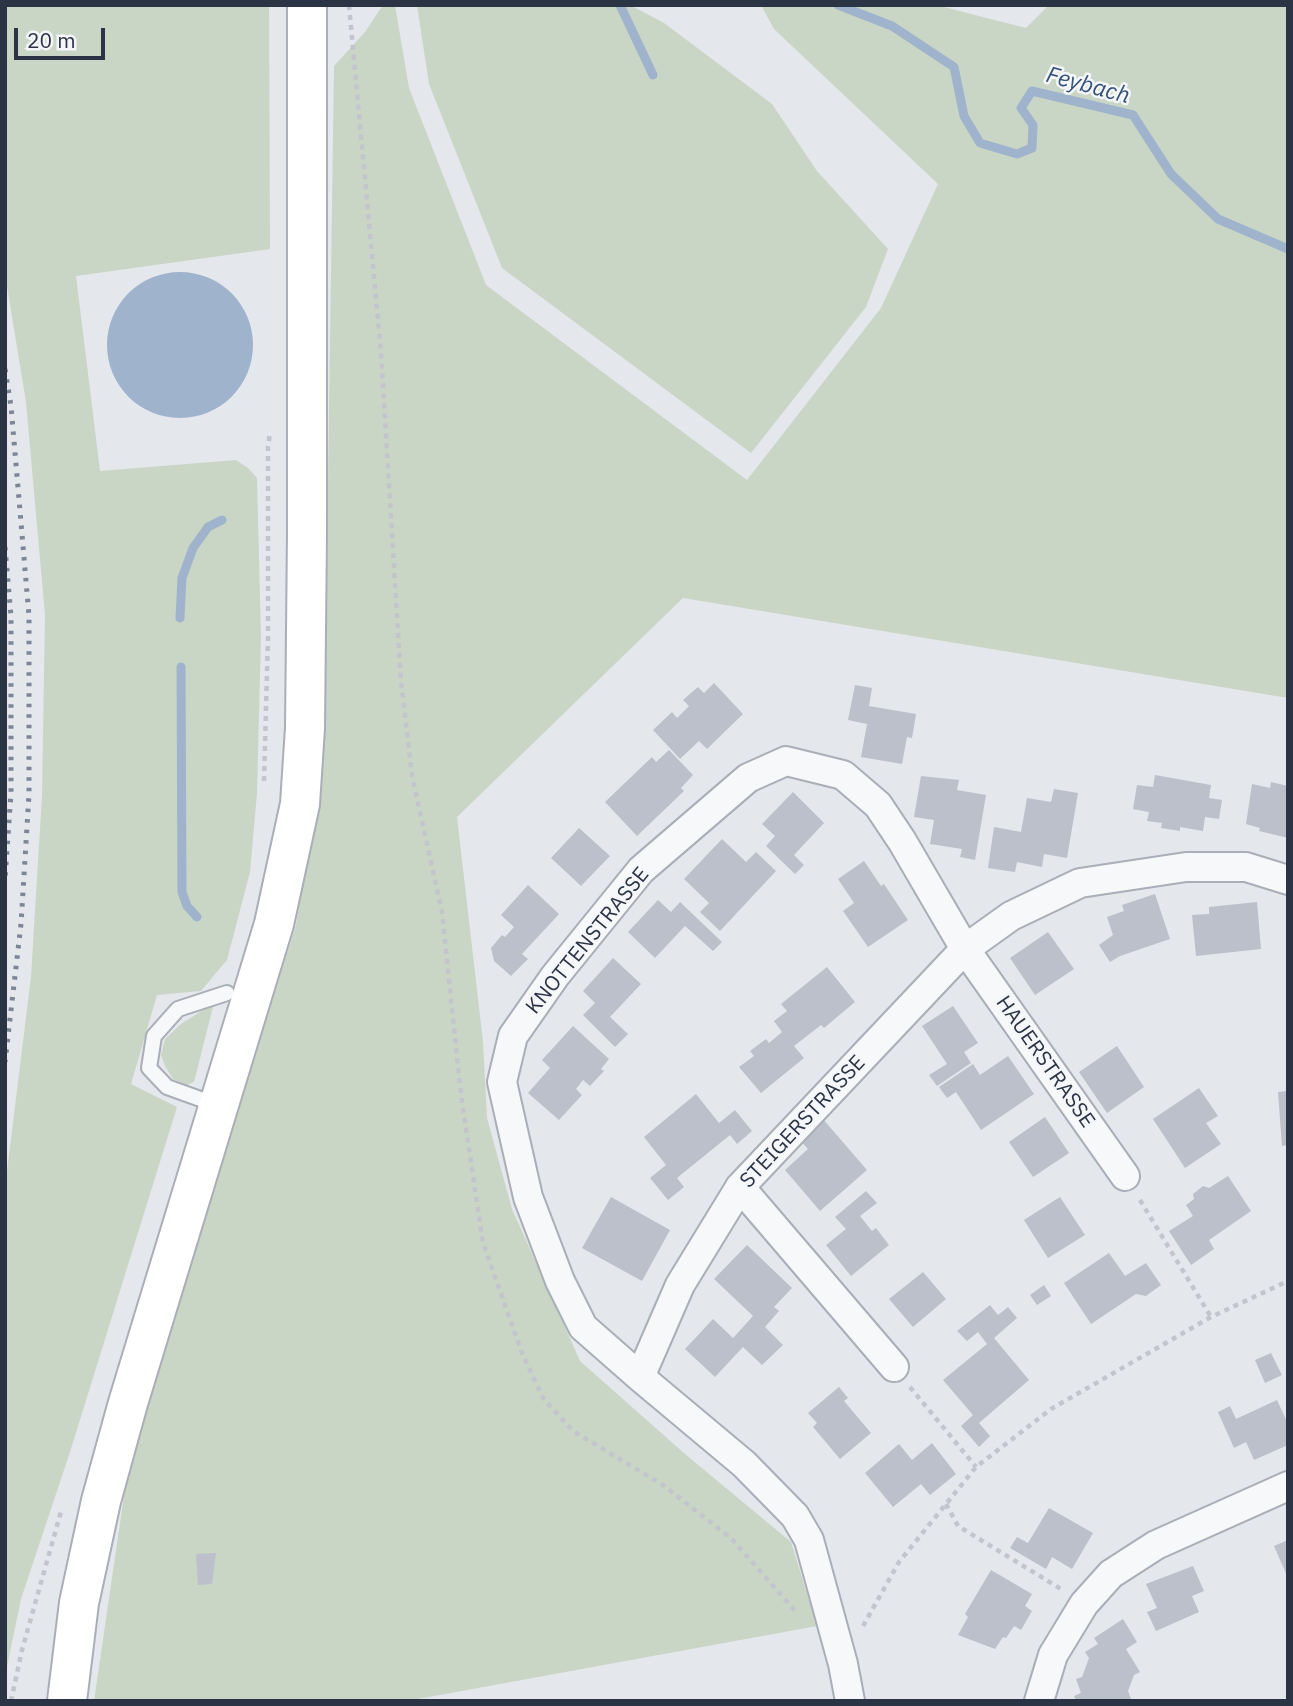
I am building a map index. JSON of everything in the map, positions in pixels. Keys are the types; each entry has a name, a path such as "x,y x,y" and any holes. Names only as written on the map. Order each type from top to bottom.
{"main road":[{"path":"67,1701 79,1603 101,1501 274,924 300,804 305,728 307,533 307,5"}],"street":[{"name":"KNOTTENSTRASSE","path":"640,1377 583,1327 560,1280 528,1197 502,1082 513,1036 555,976 641,870 748,778 786,761 843,775 878,805 965,949"},
{"name":"STEIGERSTRASSE","path":"640,1377 680,1286 740,1187 965,949 1011,916 1080,883 1186,867 1246,867 1288,880"},
{"name":"HAUERSTRASSE","path":"965,949 1125,1175"},
{"path":"740,1187 894,1367"},
{"path":"640,1377 744,1464 795,1516 809,1541 843,1664 850,1701"},
{"path":"1039,1701 1053,1655 1084,1604 1111,1574 1156,1545 1288,1486"}],"lane":[{"path":"218,1105 167,1087 149,1068 155,1036 178,1009 227,993"}],"path":[{"path":"349,5 381,353 401,681 412,776 442,912 461,1095 483,1243 522,1353 543,1398 573,1431 663,1485 732,1539 804,1621"},
{"path":"264,782 270,433"},
{"path":"1125,1175 1211,1317"},
{"path":"843,1664 899,1562 976,1467 1051,1409 1211,1317 1288,1281"},
{"path":"894,1367 976,1467"},
{"path":"946,1504 958,1526 1084,1604"},
{"path":"11,1701 22,1650 62,1507"}],"green space":[{"path":"5,5 269,5 270,249 76,276 100,471 236,460 257,478 261,637 257,793 250,872 227,960 201,991 157,995 131,1084 177,1107 70,1452 21,1599 5,1676 5,1187 31,977 42,796 45,615 26,402 5,274"},
{"path":"383,5 395,5 409,88 486,285 747,480 881,308 938,184 774,29 761,5 936,5 1026,28 1049,5 1288,5 1288,698 683,598 457,817 483,1042 487,1118 512,1209 580,1361 685,1454 791,1542 817,1626 407,1701 94,1701 132,1441 296,925 324,759 334,66 365,32"},
{"path":"417,5 630,5 664,23 772,104 817,171 888,249 866,307 751,453 502,268 429,84"},
{"path":"214,1003 194,1082 187,1085 173,1079 161,1055 165,1039 181,1024"}],"water":[{"path":"180,272 208,278 232,293 247,317 253,345 247,373 232,397 208,412 180,418 152,412 128,397 113,373 107,345 113,317 128,293 152,278"}],"building":[{"path":"714,683 743,714 707,749 699,741 680,759 653,730 672,712 677,718 689,706 683,700 698,687 704,693"},
{"path":"855,685 872,688 869,706 916,714 912,738 907,737 902,764 861,757 867,724 848,720"},
{"path":"669,750 693,775 681,788 684,791 637,836 605,802 652,757 656,762"},
{"path":"1155,775 1211,785 1209,798 1222,800 1219,819 1205,817 1203,831 1180,827 1180,831 1161,828 1162,823 1147,821 1149,812 1133,809 1137,785 1153,787"},
{"path":"921,776 959,780 957,790 986,795 975,860 960,857 962,849 930,844 934,820 914,817"},
{"path":"1271,782 1288,786 1288,838 1259,831 1260,828 1246,824 1252,784 1270,788"},
{"path":"1054,789 1078,793 1067,858 1044,854 1042,867 1017,862 1015,872 988,868 994,827 1021,832 1027,798 1051,802"},
{"path":"793,792 824,823 794,855 804,865 795,874 766,846 775,836 762,824"},
{"path":"579,828 610,856 581,886 551,858"},
{"path":"722,839 746,862 756,852 776,871 720,931 700,912 709,903 684,879"},
{"path":"864,861 881,886 884,884 908,920 868,947 843,911 854,903 838,879"},
{"path":"528,885 559,914 522,954 528,959 511,976 494,961 491,948 502,935 505,937 514,927 501,915"},
{"path":"1155,894 1170,939 1110,962 1099,945 1113,935 1107,917 1124,911 1122,905"},
{"path":"658,900 671,912 680,902 722,942 713,951 685,926 655,958 628,932"},
{"path":"1257,902 1261,949 1196,956 1192,915 1209,914 1209,907"},
{"path":"1048,932 1074,969 1035,995 1010,958"},
{"path":"613,958 641,984 610,1017 628,1034 615,1047 583,1015 595,1003 583,991"},
{"path":"827,967 855,1002 824,1028 821,1025 794,1046 804,1058 761,1093 739,1067 754,1056 750,1051 766,1039 769,1043 782,1032 774,1021 787,1011 781,1004"},
{"path":"953,1006 978,1043 964,1052 971,1063 937,1086 929,1075 947,1064 922,1026"},
{"path":"573,1026 609,1059 601,1069 604,1071 590,1086 583,1080 576,1089 582,1095 559,1120 528,1093 550,1068 542,1060"},
{"path":"1117,1046 1144,1087 1107,1113 1079,1072"},
{"path":"1008,1056 1034,1094 981,1130 956,1092 947,1098 939,1087 973,1064 980,1075"},
{"path":"1199,1088 1218,1116 1206,1123 1221,1144 1185,1168 1153,1119"},
{"path":"1288,1091 1288,1145 1282,1146 1278,1092"},
{"path":"696,1094 719,1123 735,1110 752,1131 737,1144 730,1135 677,1178 684,1187 668,1200 650,1178 666,1165 644,1137"},
{"path":"1045,1117 1069,1153 1033,1177 1009,1142"},
{"path":"822,1118 867,1170 820,1211 785,1170 808,1149 799,1139"},
{"path":"1228,1176 1251,1211 1209,1240 1214,1249 1191,1265 1169,1231 1193,1216 1186,1205 1194,1199 1193,1194 1203,1186 1209,1188"},
{"path":"866,1191 877,1203 860,1216 872,1231 876,1228 889,1245 851,1276 826,1245 846,1229 835,1217"},
{"path":"611,1197 670,1230 642,1281 582,1248"},
{"path":"1060,1197 1085,1235 1048,1258 1024,1220"},
{"path":"747,1245 792,1288 774,1307 779,1311 765,1327 783,1345 762,1365 743,1347 715,1377 685,1349 713,1319 733,1338 753,1316 714,1279"},
{"path":"1109,1253 1125,1276 1146,1263 1161,1285 1146,1296 1136,1294 1091,1324 1064,1283"},
{"path":"923,1272 946,1299 913,1327 889,1299"},
{"path":"1044,1285 1051,1296 1037,1305 1030,1295"},
{"path":"990,1305 998,1315 1008,1307 1017,1318 994,1338 1029,1380 979,1423 990,1436 979,1447 961,1426 973,1415 943,1380 987,1344 978,1332 967,1341 957,1331"},
{"path":"1271,1353 1282,1375 1265,1383 1255,1360"},
{"path":"839,1387 848,1398 844,1401 871,1433 840,1459 813,1427 817,1423 808,1413"},
{"path":"1277,1400 1288,1424 1288,1445 1254,1460 1246,1442 1234,1448 1218,1412 1230,1406 1236,1419"},
{"path":"932,1443 956,1474 930,1495 921,1484 893,1507 865,1473 899,1444 912,1460"},
{"path":"1049,1508 1093,1533 1072,1569 1052,1557 1046,1569 1010,1548 1017,1537 1028,1543"},
{"path":"1288,1540 1288,1578 1274,1546"},
{"path":"216,1553 212,1584 198,1585 196,1554"},
{"path":"1193,1566 1204,1591 1192,1596 1199,1612 1156,1631 1147,1612 1157,1608 1146,1584"},
{"path":"991,1570 1032,1594 1025,1606 1032,1611 1021,1630 1014,1626 995,1649 958,1635 968,1617 965,1614"},
{"path":"1123,1619 1137,1642 1126,1649 1140,1672 1134,1675 1128,1691 1131,1699 1076,1701 1074,1696 1081,1693 1076,1679 1082,1677 1089,1658 1085,1652 1098,1644 1094,1638"}],"waterway":[{"path":"620,5 653,75"},
{"name":"Feybach","path":"838,5 892,26 954,67 964,116 980,143 1017,154 1032,148 1033,125 1021,108 1032,91 1133,115 1171,174 1218,219 1288,249"},
{"path":"180,618 182,578 193,548 208,527 222,520"},
{"path":"181,667 182,892 187,906 197,917"}],"railway":[{"path":"5,369 11,406 29,616 29,794 21,924 5,1062"},
{"path":"5,547 11,616 11,793 5,879"}]}
